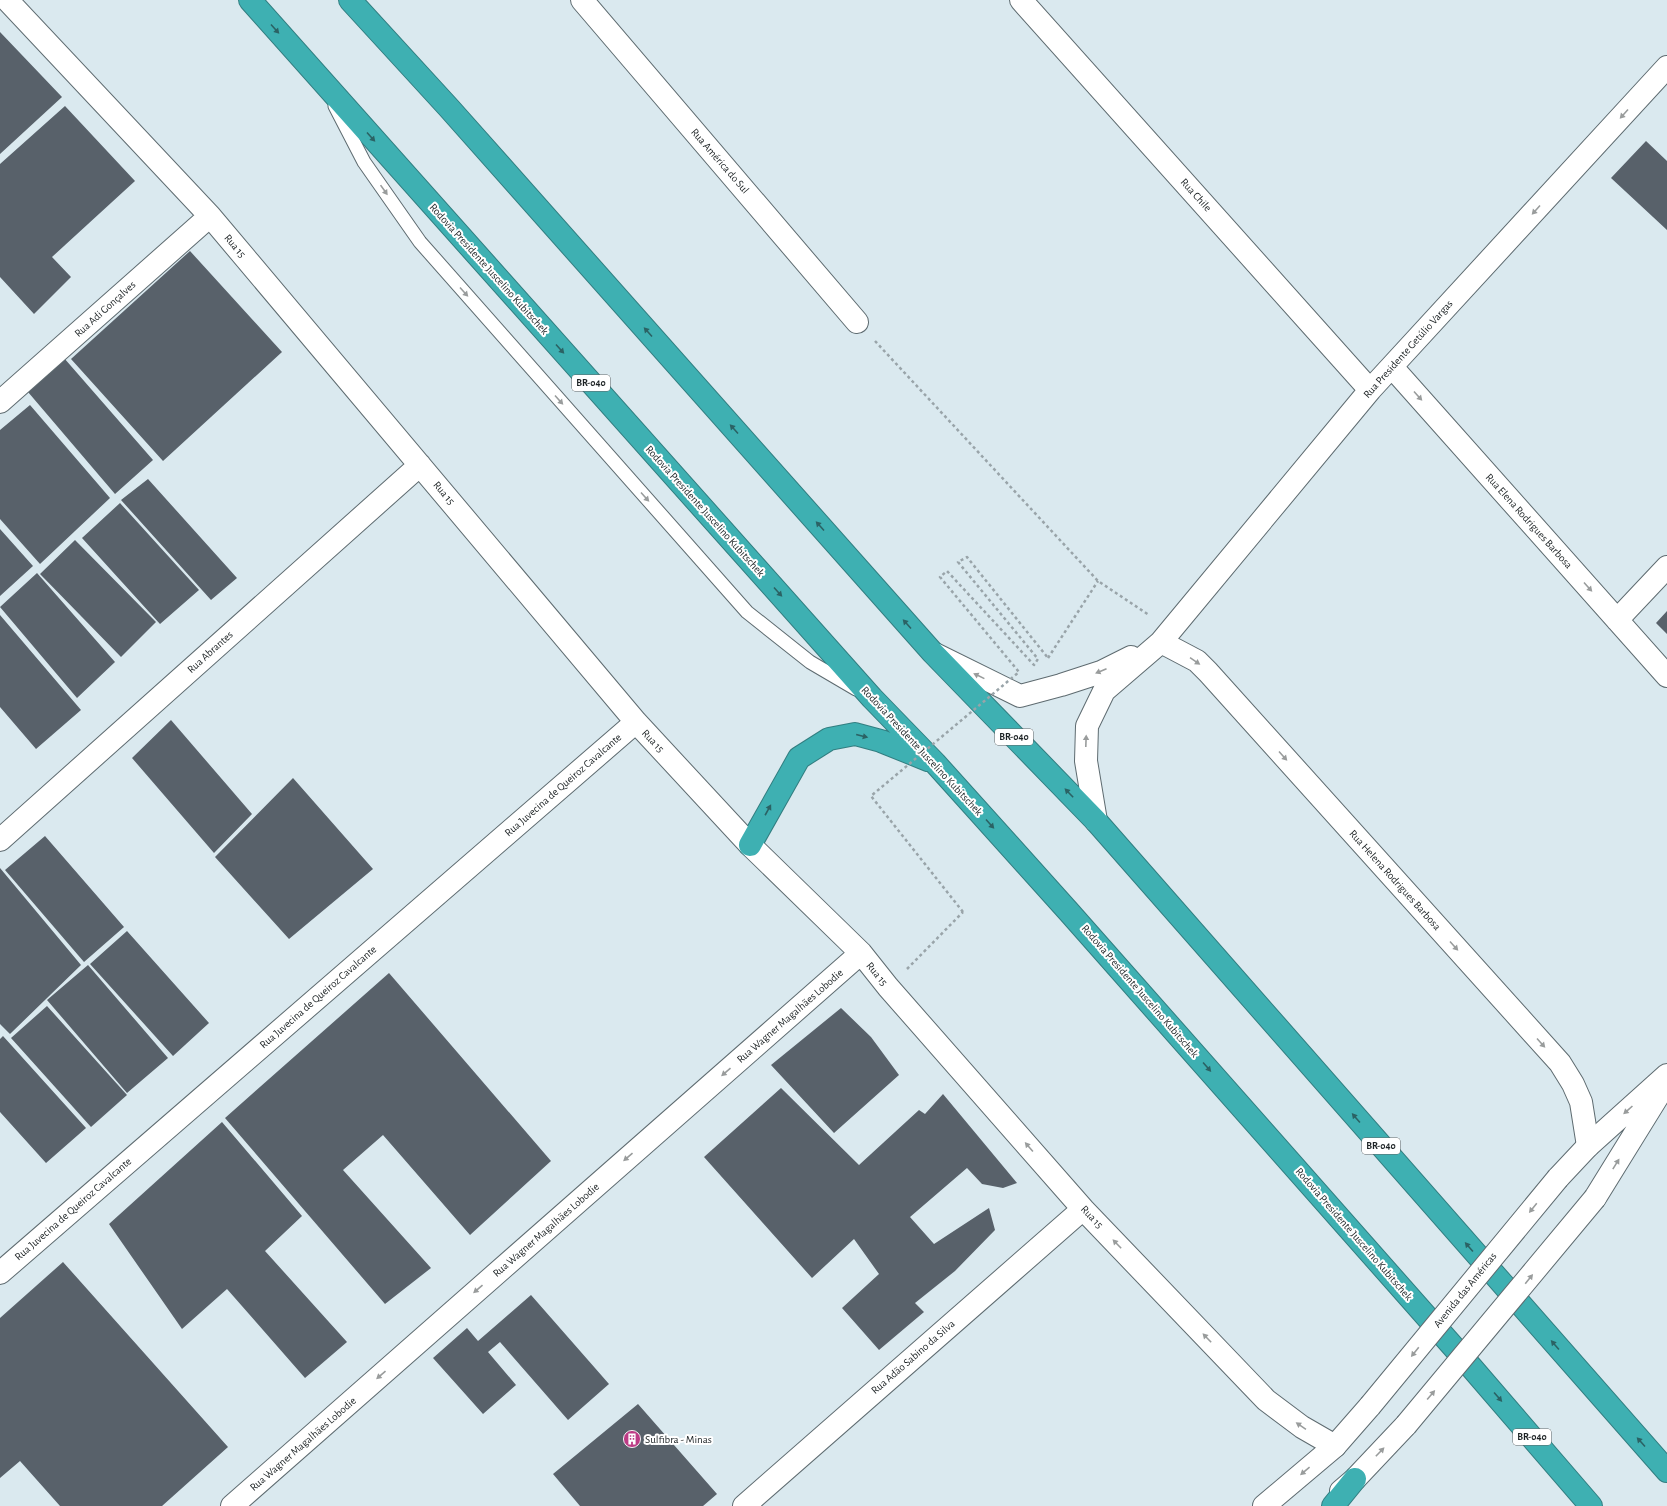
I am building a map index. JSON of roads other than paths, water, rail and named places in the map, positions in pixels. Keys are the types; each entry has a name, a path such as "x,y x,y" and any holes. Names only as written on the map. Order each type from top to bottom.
{"highway":[{"name":"Rodovia Presidente Juscelino Kubitschek","path":"250,0 872,698 935,764 1085,929 1472,1368 1590,1505"},
{"name":"BR-040","path":"350,0 449,108 933,653 1096,821 1667,1471"},
{"path":"750,845 799,758 829,739 855,734 882,741 935,764"},
{"path":"1333,1506 1354,1480"}],"street":[{"name":"Rua 15","path":"7,0 210,216 636,722 750,845 860,953 888,987 1083,1209 1266,1400 1302,1427 1335,1446"},
{"name":"Rua América do Sul","path":"582,0 857,322"},
{"name":"Rua Chile","path":"1022,0 1370,390"},
{"name":"Rua Presidente Getúlio Vargas","path":"1096,821 1086,761 1087,726 1104,691 1166,636 1370,390 1667,67"},
{"name":"Rua Adi Gonçalves","path":"0,402 210,216"},
{"name":"Rua Elena Rodrigues Barbosa","path":"1392,367 1667,676"},
{"name":"Rua Abrantes","path":"0,840 420,465"},
{"path":"1617,620 1667,567"},
{"name":"Rua Presidente Getúlio Vargas","path":"933,653 1020,696 1061,685 1100,672 1166,636"},
{"name":"Rua Helena Rodrigues Barbosa","path":"1166,636 1208,672 1560,1064 1573,1084 1580,1102 1588,1146"},
{"name":"Rua Juvecina de Queiroz Cavalcante","path":"0,1273 636,722"},
{"name":"Rua Wagner Magalhães Lobodie","path":"232,1506 860,953"},
{"name":"Avenida das Américas","path":"1264,1506 1335,1446 1370,1406 1558,1178 1588,1146 1667,1075"},
{"path":"1323,1506 1354,1480 1406,1425 1595,1198 1667,1081"},
{"name":"Rua Adão Sabino da Silva","path":"744,1506 1083,1209"}],"lane":[{"path":"323,83 364,162 420,242 747,612 810,662 872,698"}],"place":[{"name":"Sulfibra - Minas","path":"632,1439"}]}
